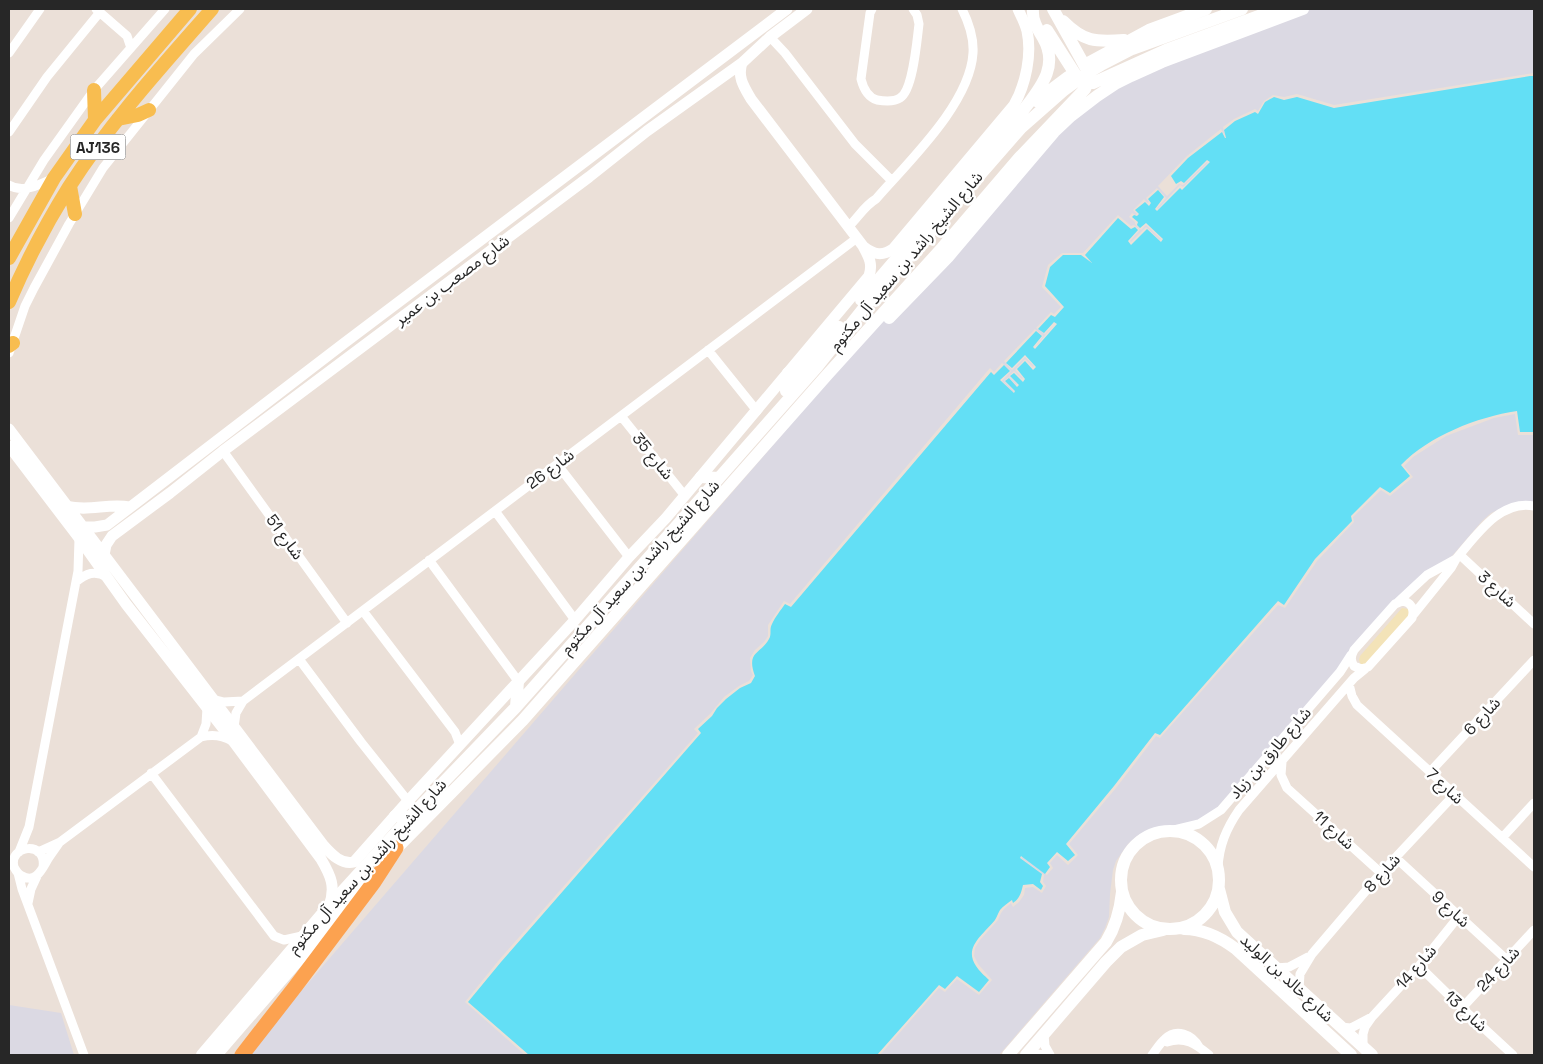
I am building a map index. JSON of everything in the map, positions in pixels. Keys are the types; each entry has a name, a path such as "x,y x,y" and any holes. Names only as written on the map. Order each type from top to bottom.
{"highway":[{"path":"242,1055 374,882 396,848"}],"main road":[{"name":"AJ136","path":"9,258 54,178 95,120 190,9"},
{"name":"AJ136","path":"9,302 35,246 70,186 118,119 212,9"},
{"path":"1033,9 1081,82 1088,83 1098,82 1166,50 1278,9"},
{"path":"770,420 776,404 786,391 886,269 1022,112 1046,78 1049,64 1048,49 1033,20 1033,9"},
{"path":"1022,112 1084,65 1129,39 1206,9"},
{"name":"شارع الشيخ راشد بن سعيد آل مكتوم","path":"216,1055 396,848 523,720 822,371 864,309 1021,128 1063,91 1089,72 1132,49 1242,9"},
{"path":"822,371 852,355 907,300 954,250 1054,132 1084,106 1115,84 1146,69 1303,9"},
{"path":"1054,11 1089,74 1088,83"},
{"path":"1054,11 1072,30 1086,39 1104,42 1129,39"},
{"path":"1134,64 1126,63 1113,67 1108,64 1107,56 1110,52 1133,41 1148,30"},
{"name":"شارع الشيخ راشد بن سعيد آل مكتوم","path":"202,1055 302,936 410,817 516,707 770,420 822,371 942,248 1036,138 1081,94 1088,83"},
{"path":"94,90 95,120"},
{"path":"1036,138 1040,125 1064,102 1066,97 1061,90 1056,90 1038,100"},
{"path":"118,119 138,115 149,110"},
{"path":"952,178 965,179"},
{"path":"70,186 75,214"},
{"path":"786,391 788,373"},
{"path":"701,477 720,478"},
{"path":"516,707 518,681"},
{"path":"394,816 410,817"},
{"path":"1008,1055 1106,942 1113,931 1118,919 1122,892 1121,876 1125,859 1130,852 1142,840 1157,832 1174,830 1194,836 1202,842 1212,854 1218,868 1219,888 1208,911 1195,922 1179,929 1142,935 1121,947 1026,1055"},
{"name":"شارع خالد بن الوليد","path":"1219,888 1225,912 1237,932 1368,1051"},
{"path":"1122,892 1128,906 1138,918 1151,926 1165,930"},
{"name":"شارع خالد بن الوليد","path":"1179,929 1210,933 1227,942 1318,1025 1340,1050 1350,1055"},
{"path":"1318,1025 1321,1019 1327,1015"}],"street":[{"path":"9,53 40,9"},
{"path":"9,218 60,137 94,90 165,9"},
{"path":"10,347 25,306 34,288 103,168 200,47 240,9"},
{"name":"شارع مصعب بن عمير","path":"104,555 110,530 130,506 584,160 787,9"},
{"name":"شارع مصعب بن عمير","path":"110,530 170,493 223,451 552,205 647,131 742,63 772,35 806,9"},
{"path":"872,9 861,78 862,83 866,92 873,98 895,100 898,100 905,94 910,84 919,24 913,9"},
{"path":"848,227 870,210 876,199 943,121 956,103 965,84 971,64 973,44 969,24 962,9"},
{"path":"742,63 740,70 741,79 752,98 848,227 870,252 886,253 893,249 1010,110 1020,93 1027,61 1028,42 1026,29 1018,9"},
{"path":"9,132 47,77 98,10 127,36 130,40 131,48"},
{"path":"772,35 855,144 892,181"},
{"path":"719,80 731,82 739,86 752,98"},
{"path":"11,186 27,188 54,178"},
{"path":"11,186 18,202"},
{"path":"9,429 67,506 107,577 126,604 209,703 234,727 324,846 336,857 350,863 358,859 394,816 575,620 685,496 869,276 871,269 870,261 860,242"},
{"name":"شارع 26","path":"243,701 708,350 860,242"},
{"path":"708,350 757,411"},
{"name":"شارع 35","path":"621,416 685,496"},
{"path":"9,446 81,533 104,555 209,703 233,741 325,866 331,871 336,870 339,865 336,857"},
{"name":"شارع 51","path":"223,451 347,623"},
{"path":"557,464 629,557"},
{"path":"67,506 80,508 117,505 130,506"},
{"path":"1458,557 1498,514 1508,508 1534,506"},
{"path":"495,511 575,620"},
{"path":"81,533 95,527 110,530"},
{"path":"81,533 80,560 29,827 19,852 15,857 14,864 84,1055"},
{"name":"شارع طارق بن زياد","path":"1174,830 1199,824 1221,810 1340,672 1351,655 1392,606 1427,575 1458,557"},
{"name":"شارع طارق بن زياد","path":"1218,868 1220,850 1226,832 1239,810 1349,684 1371,665 1410,622 1414,614 1458,557"},
{"name":"شارع 3","path":"1458,557 1534,624"},
{"path":"430,560 518,681"},
{"path":"76,582 88,573 93,572 107,577"},
{"path":"1398,602 1409,604 1414,614"},
{"path":"362,611 455,732 460,745"},
{"path":"1351,655 1354,666 1365,669"},
{"path":"299,659 408,801"},
{"name":"شارع 6","path":"1430,772 1534,660"},
{"name":"شارع 7","path":"1349,684 1357,705 1534,867"},
{"path":"209,703 243,701"},
{"path":"234,727 236,713 243,701"},
{"path":"1334,701 1346,701 1357,705"},
{"path":"201,737 206,724 209,703"},
{"path":"19,852 25,849 37,851 60,842 201,737 214,735 233,741"},
{"path":"1282,762 1281,775 1287,788"},
{"path":"151,773 274,936 284,940 302,936"},
{"path":"1261,786 1274,784 1287,788"},
{"name":"شارع 11","path":"1287,788 1382,873"},
{"name":"شارع 8","path":"1299,988 1300,974 1312,954 1382,873 1454,795"},
{"path":"1502,838 1534,803"},
{"path":"29,827 31,839 42,857 43,867"},
{"path":"28,904 31,889 37,876 60,842"},
{"name":"شارع 9","path":"1396,858 1507,960"},
{"path":"325,866 332,886 332,897 329,906"},
{"path":"18,873 27,878 37,876"},
{"name":"شارع 14","path":"1368,1051 1362,1041 1365,1027 1419,966 1459,916"},
{"name":"شارع 24","path":"1462,1008 1534,930"},
{"name":"شارع 8","path":"1276,968 1289,967 1312,954"},
{"name":"شارع 13","path":"1419,966 1514,1055"},
{"name":"شارع 14","path":"1340,1027 1350,1028 1372,1017"},
{"path":"1044,1034 1045,1046 1050,1055"},
{"path":"1155,1052 1167,1042 1178,1039 1199,1046 1208,1055"},
{"path":"1026,1055 1044,1055"}],"shaded area":[{"path":"1308,9 1534,9 1534,73 1334,105 1297,94 1284,97 1273,95 1264,101 1258,111 1255,109 1234,119 1223,127 1225,136 1221,129 1187,156 1158,186 1167,196 1179,184 1183,185 1208,163 1183,187 1180,185 1158,209 1166,198 1157,188 1146,198 1149,202 1147,203 1144,199 1133,210 1137,214 1132,213 1129,217 1135,224 1141,230 1146,225 1160,240 1146,227 1131,242 1140,230 1134,225 1131,226 1118,215 1083,253 1062,253 1048,265 1042,287 1061,307 1054,314 1051,312 1036,328 1045,334 1054,325 1036,346 1043,336 1035,329 1004,361 1012,370 1025,357 1034,366 1025,359 1015,370 1023,378 1014,371 1009,376 1016,385 1009,377 1004,381 1013,392 1002,381 1011,371 1002,363 994,372 990,368 790,604 784,601 768,625 768,636 750,658 753,675 749,681 724,697 694,729 698,733 499,960 465,1002 525,1055 246,1055 1015,165 1093,96"},
{"path":"1515,414 1518,435 1534,435 1534,504 1514,503 1491,513 1452,556 1421,577 1206,818 1178,827 1157,827 1137,836 1128,844 1116,861 1113,870 1109,917 1100,938 999,1055 880,1055 939,988 945,992 957,979 979,995 992,980 978,964 974,956 975,948 998,920 1004,909 1011,903 1013,907 1019,902 1024,895 1025,888 1033,887 1042,893 1046,886 1043,882 1044,875 1021,858 1047,875 1053,868 1050,863 1057,855 1068,865 1078,855 1069,844 1156,736 1160,738 1278,605 1285,608 1317,561 1354,522 1353,517 1381,490 1390,496 1413,477 1404,466 1413,457 1446,436 1494,418"},
{"path":"9,1005 61,1013 74,1055 9,1055"}],"sand":[{"path":"1402,608 1408,609 1410,614 1370,663 1361,665 1360,656"}],"water":[{"path":"1534,76 1534,432 1520,432 1517,411 1502,414 1454,429 1425,445 1401,465 1410,476 1390,493 1380,487 1351,516 1352,521 1315,559 1284,605 1278,601 1160,735 1155,733 1066,844 1075,855 1068,861 1057,852 1047,863 1050,867 1045,874 1021,856 1020,858 1042,874 1040,882 1043,886 1041,890 1033,884 1023,885 1017,899 1013,903 1012,900 999,911 995,920 976,941 972,953 973,959 977,968 989,980 979,992 957,976 945,989 939,985 877,1055 529,1055 468,1002 701,733 698,729 726,699 740,688 751,683 755,676 753,658 769,639 771,626 785,604 791,607 991,372 994,375 1004,365 1010,371 1000,380 1014,393 1015,391 1005,381 1009,378 1017,387 1019,385 1010,376 1014,373 1023,382 1025,379 1017,369 1025,361 1033,370 1036,367 1025,355 1012,368 1006,363 1036,331 1042,336 1033,347 1035,349 1057,324 1054,322 1044,333 1038,329 1051,315 1055,317 1064,307 1045,286 1050,267 1063,255 1081,255 1092,263 1085,255 1118,218 1131,229 1135,227 1138,230 1128,241 1131,245 1147,229 1161,242 1163,239 1146,223 1140,228 1137,225 1138,222 1132,217 1139,214 1135,210 1145,202 1149,206 1151,203 1148,199 1158,190 1164,197 1155,209 1157,211 1180,188 1182,190 1210,162 1207,160 1184,183 1181,181 1176,184 1171,176 1188,158 1222,132 1226,138 1224,130 1235,121 1255,112 1258,114 1265,102 1274,97 1284,100 1297,97 1334,108"}]}
